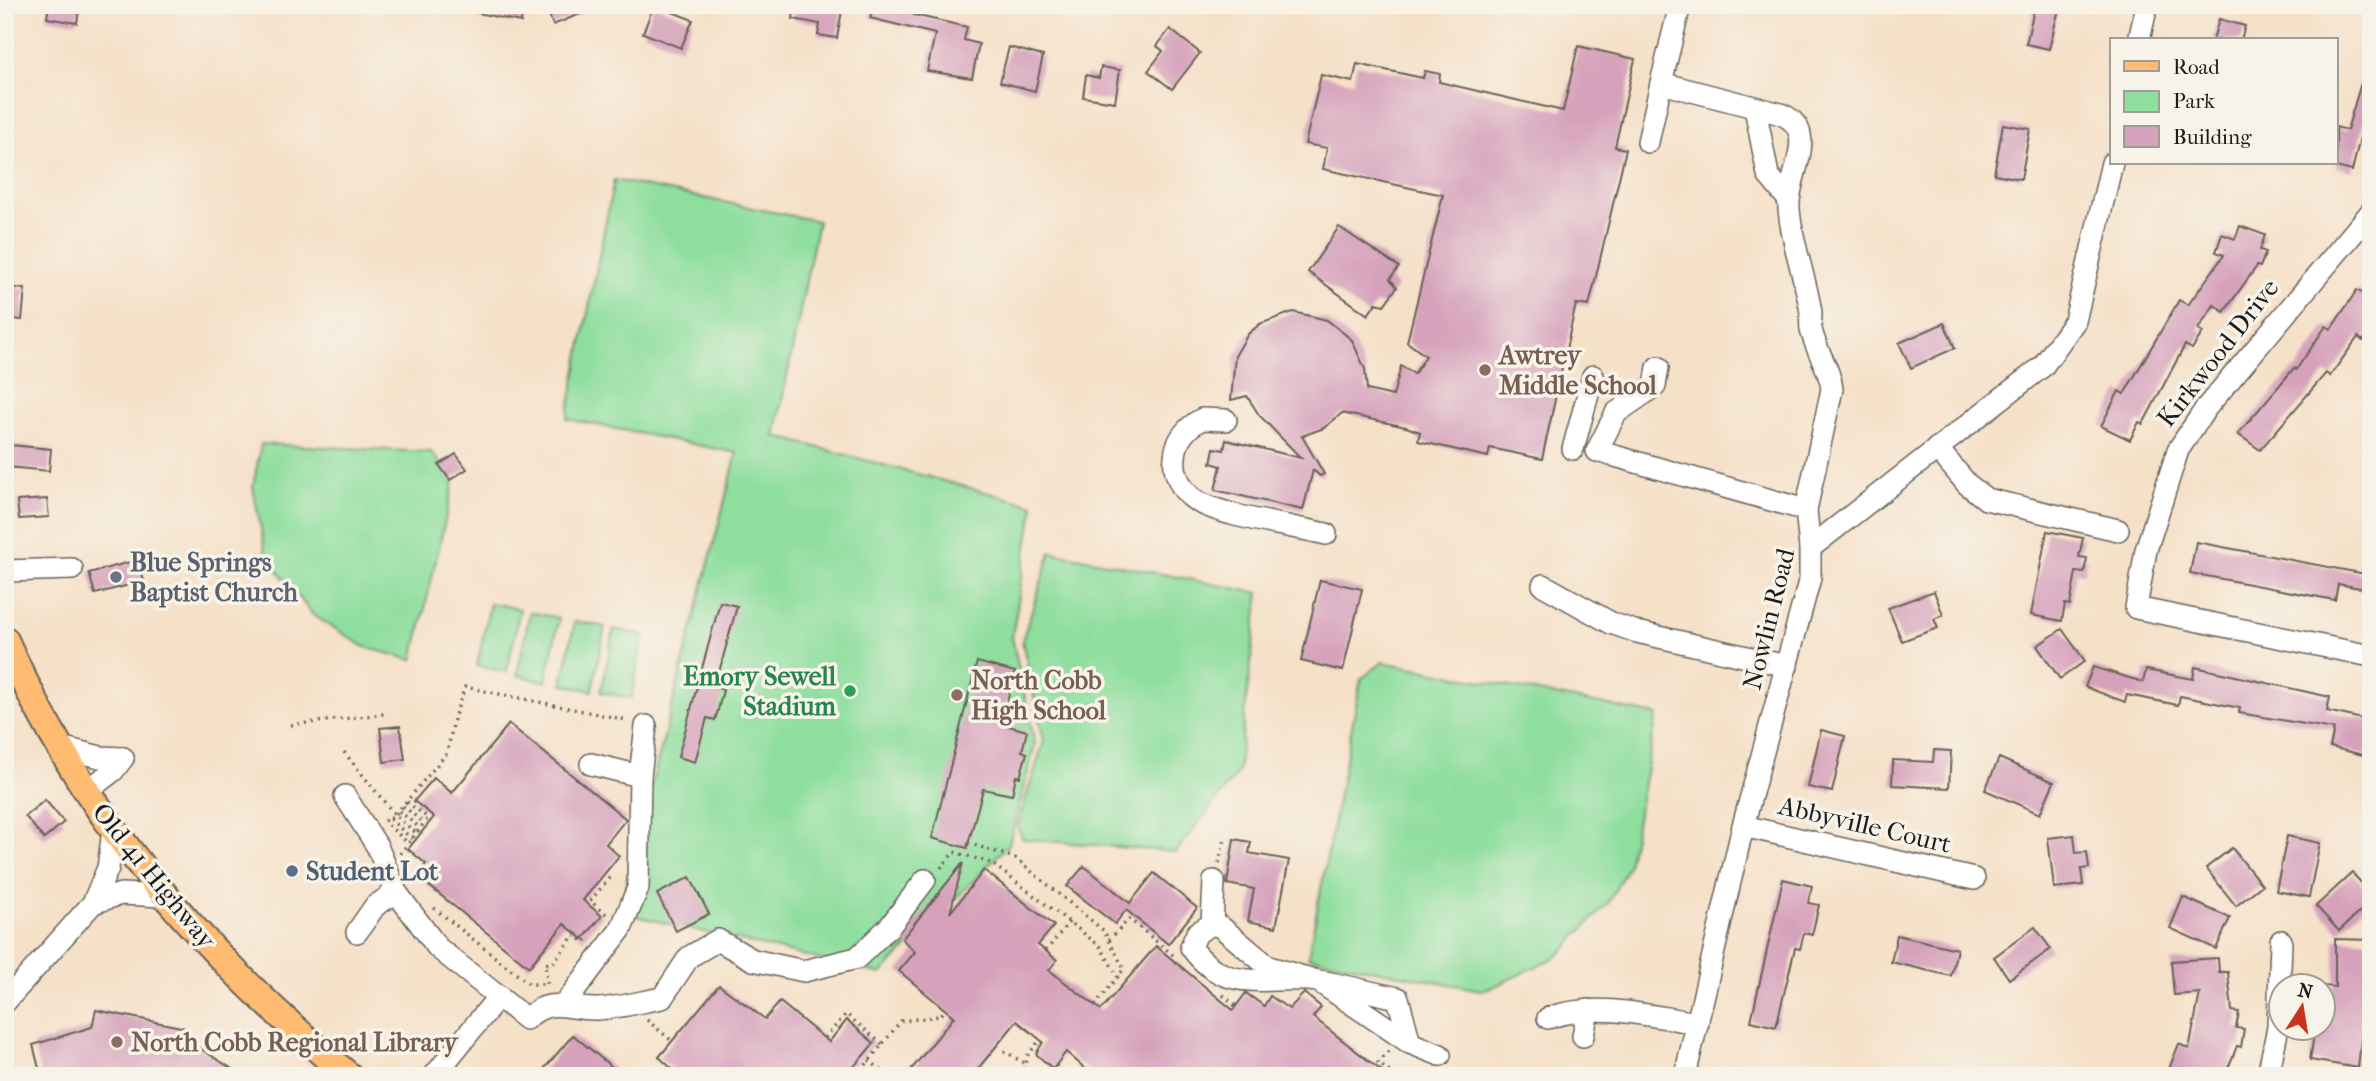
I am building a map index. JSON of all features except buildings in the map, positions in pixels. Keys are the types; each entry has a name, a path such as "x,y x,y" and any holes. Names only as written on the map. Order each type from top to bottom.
{"main road":[{"name":"Old 41 Highway","path":"5,640 60,747 87,792 163,897 242,982 349,1076"}],"street":[{"path":"1648,142 1680,5"},
{"path":"2140,38 2147,5"},
{"path":"1661,83 1789,117 1801,133 1803,142 1788,199 1793,245 1811,314 1811,330 1831,379 1832,389 1806,510 1810,548"},
{"path":"1755,108 1768,175 1788,199"},
{"name":"Nowlin Road","path":"1685,1076 1743,826 1810,578 1810,548 2043,366 2075,321 2112,164"},
{"name":"Kirkwood Drive","path":"2371,212 2206,408 2178,450 2146,550 2136,608 2371,656"},
{"path":"1658,367 1655,386 1616,413 1597,451 1806,510"},
{"path":"1573,449 1593,376"},
{"path":"1226,420 1202,419 1180,439 1175,456 1176,473 1187,495 1207,506 1326,534"},
{"path":"1937,448 1967,484 1986,499 2118,530"},
{"path":"5,571 72,569"},
{"path":"1543,585 1611,623 1637,632 1787,666"},
{"path":"564,1005 621,929 638,888 643,724"},
{"path":"60,747 100,757 123,758 113,771 87,792"},
{"path":"592,764 640,776"},
{"path":"345,796 377,846 396,892 438,947 526,1019 540,1006 564,1005 595,1009 662,998 689,957 718,940 753,960 804,971 857,958 890,926 925,880"},
{"name":"Abbyville Court","path":"1743,826 1974,879"},
{"path":"5,1002 93,903 108,868 114,830"},
{"path":"1212,924 1214,881"},
{"path":"357,932 375,906 396,892"},
{"path":"93,903 121,894 163,897"},
{"path":"1404,1039 1398,998 1318,981 1269,967 1221,927 1212,924 1197,933 1191,947 1198,956 1228,977 1245,982 1282,979 1318,981 1404,1039 1440,1055"},
{"path":"2268,1076 2278,1027 2281,941"},
{"path":"434,1076 499,996"},
{"path":"1548,1017 1572,1009 1698,1023"},
{"path":"1583,1036 1588,1010"}],"path":[{"path":"384,821 396,815 447,753 455,715 465,687 643,724"},
{"path":"291,725 384,714"},
{"path":"344,752 396,815 416,833"},
{"path":"403,862 399,852 428,818 405,804"},
{"path":"399,811 420,828"},
{"path":"389,819 412,839"},
{"path":"384,821 391,836"},
{"path":"384,821 408,844"},
{"path":"1214,881 1225,838"},
{"path":"968,843 1015,858 1104,931 1124,969 1095,1005"},
{"path":"925,880 931,880 954,852 991,863 1100,946 1118,977"},
{"path":"599,923 606,914 590,901 611,877"},
{"path":"427,902 529,984 547,984 545,964 553,962 574,935 584,942 592,933"},
{"path":"1109,940 1129,919 1176,957"},
{"path":"1046,951 1069,922"},
{"path":"1216,989 1236,1006"},
{"path":"857,1076 901,1021 940,1016 946,1010"},
{"path":"825,1038 846,1014 882,1044"},
{"path":"1395,1076 1377,1064 1404,1039"},
{"path":"1022,1076 1040,1040"},
{"path":"1004,1051 1026,1064"},
{"path":"869,1060 888,1076"},
{"path":"1056,1065 1068,1076"}],"green space":[{"name":"Emory Sewell Stadium","path":"614,180 818,221 775,436 1034,505 1012,637 1035,744 1009,844 881,974 619,912 737,453 567,419"},
{"path":"261,444 431,452 454,481 413,660 365,647 313,615 266,556 253,487"},
{"path":"1051,552 1259,593 1238,772 1176,852 1023,839 1017,826 1044,741 1022,641"},
{"path":"490,603 520,609 507,672 477,666"},
{"path":"530,612 559,618 546,682 517,675"},
{"path":"575,621 605,627 592,691 562,684"},
{"path":"614,629 644,635 631,698 601,692"},
{"path":"1383,662 1657,715 1628,866 1608,903 1558,956 1491,988 1480,990 1308,957 1361,679"}],"place":[{"name":"Awtrey Middle School","path":"1485,370"},
{"name":"Blue Springs Baptist Church","path":"116,577"},
{"name":"Emory Sewell Stadium","path":"850,691"},
{"name":"North Cobb High School","path":"957,695"},
{"name":"Student Lot","path":"292,871"},
{"name":"North Cobb Regional Library","path":"117,1042"}]}
